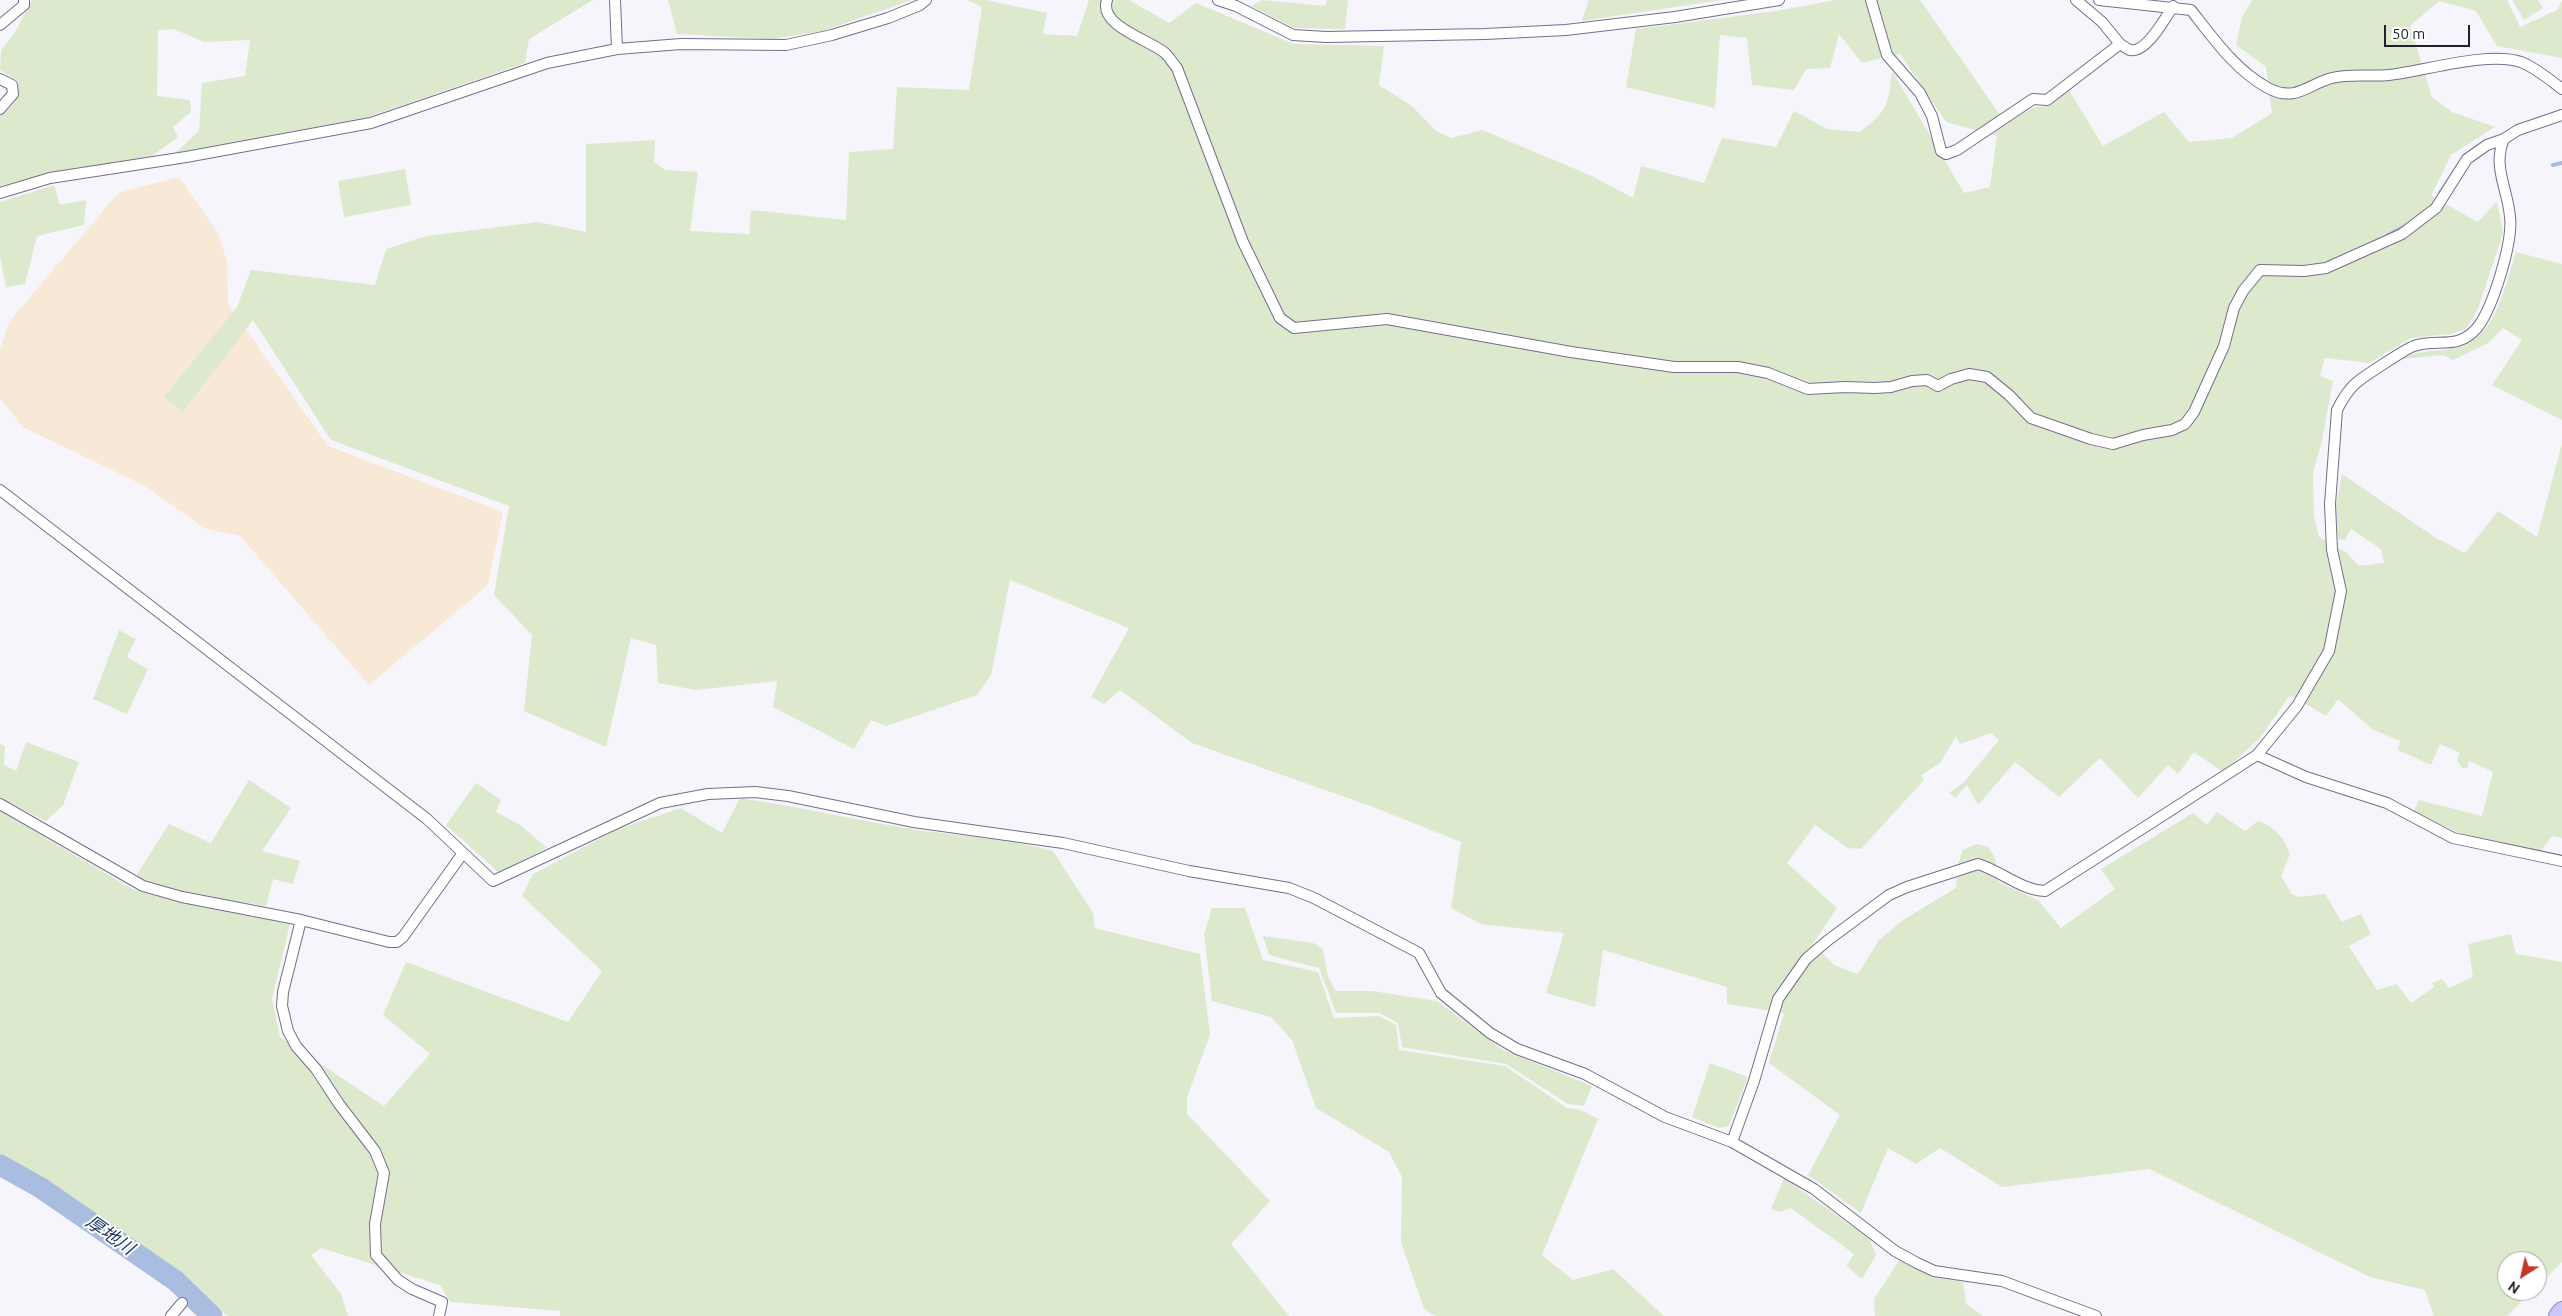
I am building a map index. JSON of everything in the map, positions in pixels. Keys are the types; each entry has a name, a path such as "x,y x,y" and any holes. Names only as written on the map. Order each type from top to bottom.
{"highway":[{"path":"2558,1316 2562,1310"}],"street":[{"path":"0,26 24,5 24,0"},
{"path":"615,0 617,48"},
{"path":"0,193 50,178 186,157 371,123 547,63 617,48 681,44 786,45 832,36 888,18 920,5 926,0"},
{"path":"1107,0 1106,10 1115,23 1165,53 1177,68 1243,242 1280,318 1294,328 1386,319 1570,352 1674,367 1738,367 1768,373 1808,390 1846,387 1883,388 1919,380 1927,380 1938,386 1951,379 1970,374 1987,377 2009,394 2031,418 2091,439 2113,444 2143,435 2172,430 2185,424 2194,412 2224,346 2234,308 2243,291 2260,270 2304,271 2326,268 2402,234 2436,208 2467,158 2487,145 2504,139 2518,130 2562,114"},
{"path":"1218,0 1236,6 1293,35 1326,37 1485,34 1566,30 1779,0"},
{"path":"1871,0 1887,55 1920,94 1932,116 1941,151 1946,154 1957,150 2033,99 2047,100 2120,44"},
{"path":"2076,0 2102,22 2120,44 2130,50 2137,50 2152,38 2173,6"},
{"path":"2099,0 2173,6 2191,10 2217,43 2246,72 2269,88 2282,93 2301,93 2332,78 2388,75 2495,59 2520,62 2542,73 2562,89"},
{"path":"0,79 12,85 13,94 0,109"},
{"path":"1732,1142 1754,1080 1778,999 1806,959 1834,935 1889,896 1907,887 1978,864 1990,867 2033,890 2045,891 2257,755 2297,706 2329,651 2341,591 2332,550 2330,504 2337,410 2344,397 2356,383 2414,346 2452,343 2465,339 2487,313 2511,237 2510,215 2499,170 2500,148 2504,139"},
{"path":"0,490 427,819 493,881 660,803 708,794 754,792 788,796 914,822 1063,843 1189,871 1289,888 1414,949 1426,960 1441,993 1490,1032 1517,1049 1586,1074 1665,1116 1732,1142 1814,1189 1895,1251 1917,1263 1934,1271 2002,1281 2096,1316"},
{"path":"2257,755 2306,777 2388,803 2453,838 2562,861"},
{"path":"0,804 143,886 182,897 301,920 397,942 403,937 463,853"},
{"path":"301,920 283,992 282,1006 288,1032 296,1046 316,1069 339,1104 375,1151 384,1173 374,1224 376,1255 398,1280 412,1289 442,1302 440,1316"},
{"path":"171,1316 182,1303"}],"shaded area":[{"path":"179,177 217,231 227,261 228,304 328,446 503,512 488,585 369,685 240,536 204,528 145,486 23,427 0,398 0,350 9,322 118,193"}],"green space":[{"path":"32,0 593,0 529,39 525,63 365,118 175,153 199,131 202,83 245,76 250,40 204,42 174,29 158,30 157,96 190,100 191,112 173,127 178,137 152,156 0,186 0,115 9,109 15,101 17,87 17,81 0,70 1,50 14,34"},
{"path":"668,0 912,0 823,31 772,39 677,34"},
{"path":"967,0 986,0 1047,13 1043,34 1077,36 1089,0 1129,0 1169,23 1196,3 1294,44 1384,46 1379,85 1412,106 1436,131 1452,138 1482,130 1592,176 1633,198 1641,166 1704,183 1722,138 1776,147 1794,111 1827,129 1860,132 1876,118 1885,106 1888,100 1892,71 1964,193 1990,187 1997,136 1946,122 1900,54 1862,63 1839,34 1830,68 1806,69 1794,90 1752,85 1747,38 1720,35 1715,108 1626,87 1636,29 1776,11 1836,0 1920,0 1998,112 2008,122 2034,107 2049,106 2069,90 2103,146 2164,112 2189,142 2232,138 2272,113 2266,67 2236,45 2242,17 2252,0 2507,0 2520,27 2557,10 2562,1 2562,58 2497,46 2476,11 2439,1 2410,26 2432,97 2452,112 2495,127 2451,155 2431,196 2478,222 2497,201 2503,233 2478,309 2466,329 2451,334 2411,338 2369,363 2325,358 2320,376 2333,381 2322,441 2313,473 2314,516 2319,537 2346,552 2359,566 2384,563 2381,549 2351,529 2345,540 2338,539 2336,506 2342,474 2436,538 2465,553 2498,511 2537,537 2562,443 2562,838 2552,836 2539,853 2472,838 2413,813 2419,800 2482,816 2493,772 2469,761 2467,768 2462,768 2457,760 2460,753 2440,744 2431,765 2398,750 2400,741 2372,729 2338,699 2326,716 2290,695 2260,738 2223,772 2194,752 2178,774 2168,765 2138,798 2100,758 2059,797 2015,762 1978,805 1967,785 1955,798 1949,793 1965,781 1999,740 1991,733 1960,744 1956,736 1940,763 1921,775 1924,780 1861,849 1848,848 1815,825 1787,863 1837,908 1813,944 1834,965 1858,974 1879,940 1903,920 1956,888 1958,864 1963,850 1977,844 1988,847 1995,858 1998,882 2038,900 2061,928 2115,889 2101,869 2193,813 2207,825 2217,812 2245,831 2258,821 2274,830 2282,838 2290,854 2281,876 2292,894 2299,897 2325,894 2342,922 2361,914 2371,934 2349,946 2377,990 2397,984 2411,1003 2434,987 2432,983 2442,979 2449,988 2473,977 2468,944 2511,934 2516,954 2562,962 2562,1262 2547,1277 2547,1251 2497,1251 2497,1301 2523,1301 2507,1316 2434,1316 2425,1290 2370,1277 2149,1169 2002,1187 1940,1148 1916,1164 1888,1148 1861,1213 1808,1175 1840,1115 1769,1063 1784,1013 1727,1004 1727,987 1603,950 1595,1007 1546,993 1564,933 1481,924 1451,908 1461,842 1373,807 1192,743 1120,690 1104,704 1091,697 1129,628 1010,580 991,675 977,695 886,726 871,720 854,749 773,707 777,681 696,690 658,683 656,645 631,638 606,747 524,711 532,635 494,595 509,506 331,440 253,320 183,412 164,397 237,307 251,270 375,285 386,249 427,236 538,222 586,232 586,144 655,140 654,162 665,170 698,172 690,231 749,234 751,210 846,220 849,152 893,149 897,87 969,90 982,7"},
{"path":"1262,0 1325,6 1327,0 1348,0 1345,29 1294,28 1251,6"},
{"path":"1589,0 1722,0 1582,21"},
{"path":"2512,0 2538,0 2543,8 2524,20"},
{"path":"405,169 411,205 344,217 338,181"},
{"path":"54,185 60,205 86,200 84,225 37,236 25,284 6,287 0,257 0,202"},
{"path":"2516,252 2562,264 2562,420 2492,385 2522,340 2503,328 2488,343 2453,360 2443,355 2402,359 2420,352 2451,349 2466,344 2478,336 2488,325 2496,311"},
{"path":"119,630 136,639 127,657 148,669 127,714 93,699"},
{"path":"26,742 79,762 63,805 46,821 0,798 0,744 5,746 4,765 16,771"},
{"path":"249,780 291,808 262,851 300,861 293,884 273,879 266,906 181,892 136,876 169,824 211,843"},
{"path":"476,783 501,800 496,812 520,825 547,848 498,872 446,825"},
{"path":"740,798 925,831 1021,844 1053,851 1093,913 1095,928 1200,954 1210,1035 1187,1097 1187,1114 1270,1201 1231,1244 1289,1316 560,1316 560,1311 450,1302 440,1285 321,1248 311,1255 341,1294 348,1316 227,1316 179,1275 36,1179 0,1160 0,811 132,889 155,896 290,924 272,999 280,1037 384,1106 430,1054 383,1015 406,962 568,1022 602,971 522,896 533,874 618,829 681,808 722,833"},
{"path":"1212,908 1245,908 1263,960 1318,972 1334,1018 1379,1016 1396,1025 1399,1050 1505,1066 1567,1108 1581,1110 1598,1119 1542,1255 1573,1280 1613,1269 1664,1316 1435,1316 1424,1309 1401,1242 1402,1177 1389,1152 1316,1108 1292,1040 1271,1017 1212,1001 1204,934"},
{"path":"1263,936 1313,943 1323,949 1328,977 1336,991 1372,991 1437,1001 1503,1050 1592,1086 1584,1106 1568,1104 1506,1064 1402,1047 1398,1023 1379,1013 1336,1013 1319,968 1269,955"},
{"path":"1710,1063 1748,1077 1729,1126 1719,1128 1692,1117"},
{"path":"1784,1178 1869,1238 1876,1255 1862,1279 1846,1266 1854,1254 1791,1208 1779,1212 1771,1209"},
{"path":"1900,1259 1932,1277 1963,1282 1966,1304 1983,1316 1875,1316 1874,1299"}],"waterway":[{"path":"2440,193 2465,155"},
{"path":"2553,165 2562,163"},
{"path":"2388,235 2407,225"},
{"name":"厚地川","path":"0,1165 41,1188 176,1281 212,1316"}]}
